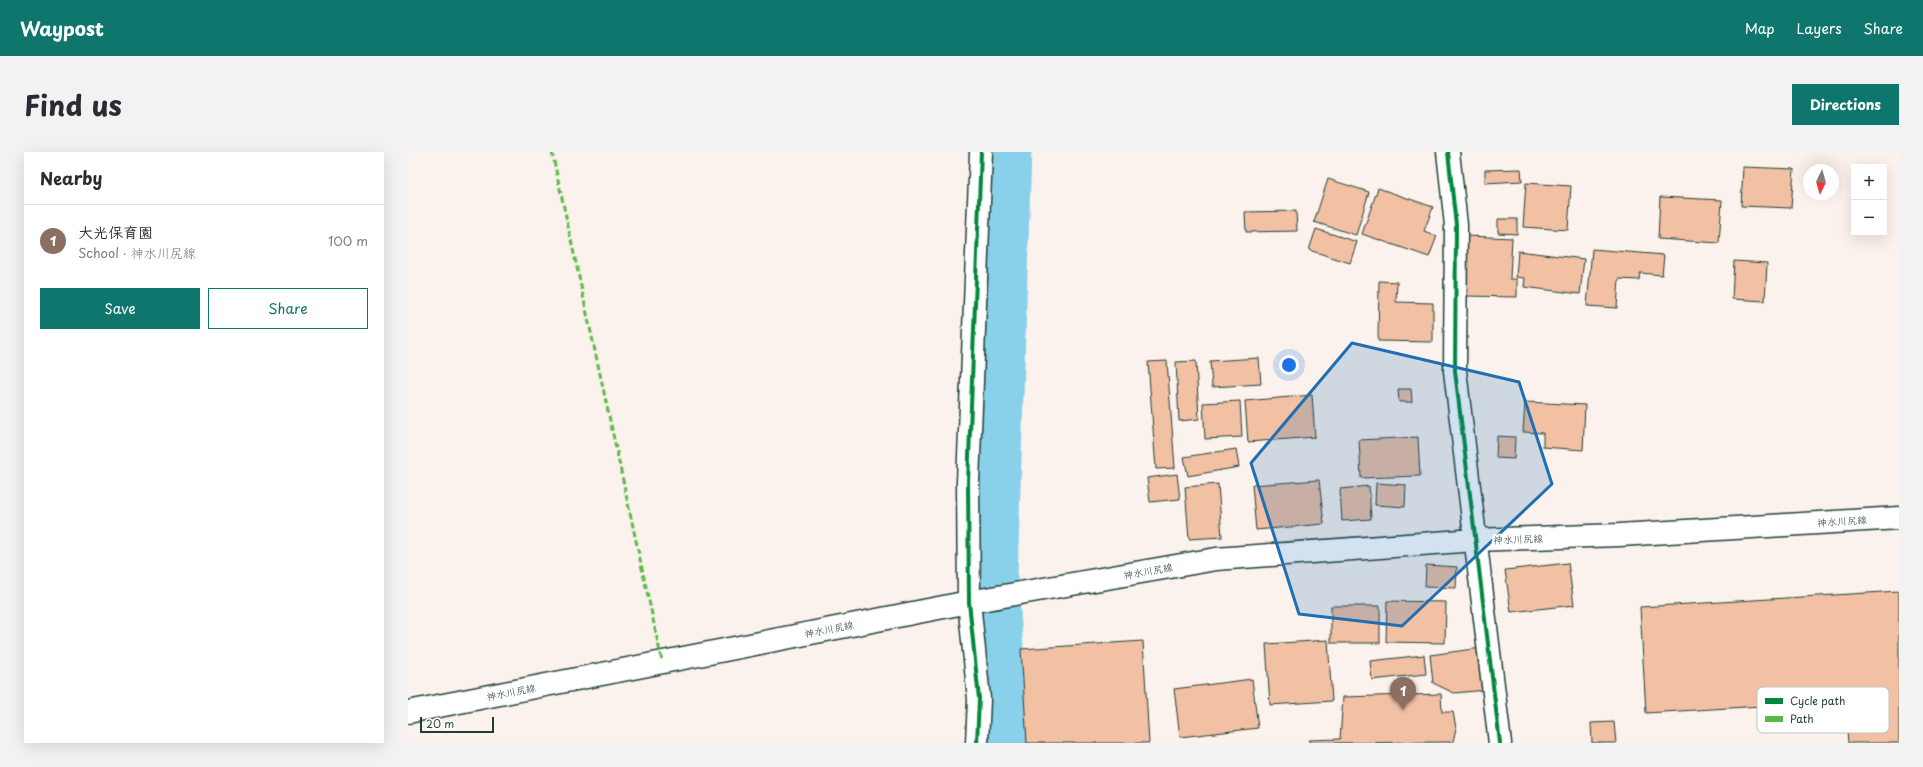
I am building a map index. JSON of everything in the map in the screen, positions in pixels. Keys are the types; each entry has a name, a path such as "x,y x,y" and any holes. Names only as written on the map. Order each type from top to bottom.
{"main road":[{"path":"977,743 978,699 975,601 968,482 981,152"},
{"path":"1448,152 1456,226 1455,371 1500,743"},
{"name":"神水川尻線","path":"408,712 975,601 1216,559 1475,540 1619,535 1899,518"}],"highlighted area":[{"path":"1352,343 1519,382 1552,484 1402,626 1299,614 1251,463"}],"building":[{"path":"1743,167 1794,169 1791,208 1741,206"},
{"path":"1521,169 1522,181 1485,183 1485,170"},
{"path":"1328,179 1369,192 1356,235 1314,222"},
{"path":"1526,183 1571,186 1568,230 1523,227"},
{"path":"1378,188 1433,207 1424,231 1437,236 1429,257 1362,234"},
{"path":"1660,197 1722,200 1719,243 1658,239"},
{"path":"1296,211 1297,231 1246,232 1245,212"},
{"path":"1498,219 1517,219 1517,234 1498,233"},
{"path":"1316,229 1357,242 1350,263 1309,250"},
{"path":"1467,236 1512,238 1510,279 1517,279 1517,297 1465,296"},
{"path":"1592,249 1664,255 1662,275 1640,273 1639,280 1619,279 1617,308 1587,306"},
{"path":"1518,251 1584,259 1580,294 1524,287 1525,278 1516,277"},
{"path":"1734,261 1767,263 1765,301 1732,299"},
{"path":"1379,281 1397,282 1396,302 1433,303 1433,342 1378,341"},
{"path":"1259,358 1261,384 1212,387 1210,361"},
{"path":"1167,361 1175,468 1156,469 1148,362"},
{"path":"1196,361 1199,419 1179,421 1176,362"},
{"path":"1398,389 1411,389 1412,402 1399,402"},
{"path":"1312,395 1315,437 1248,442 1245,401"},
{"path":"1240,401 1242,437 1205,439 1203,403"},
{"path":"1525,402 1585,405 1583,450 1543,447 1543,433 1523,432"},
{"path":"1497,436 1515,437 1514,459 1496,458"},
{"path":"1418,437 1420,476 1361,478 1359,440"},
{"path":"1236,449 1239,467 1188,476 1184,457"},
{"path":"1177,474 1180,499 1150,502 1147,478"},
{"path":"1319,480 1324,524 1256,530 1252,485"},
{"path":"1376,483 1406,485 1405,507 1375,505"},
{"path":"1218,484 1222,537 1189,539 1185,487"},
{"path":"1369,486 1371,519 1342,521 1340,489"},
{"path":"1568,563 1574,605 1511,612 1505,570"},
{"path":"1426,565 1457,567 1456,588 1425,587"},
{"path":"1899,591 1899,743 1848,743 1847,733 1889,733 1889,687 1757,687 1757,706 1646,713 1640,607"},
{"path":"1387,601 1446,602 1445,643 1386,642"},
{"path":"1331,606 1380,606 1380,643 1331,643"},
{"path":"1328,640 1332,701 1270,705 1266,644"},
{"path":"1143,641 1149,743 1027,743 1021,649"},
{"path":"1481,648 1486,690 1454,693 1433,683 1430,655"},
{"path":"1424,655 1426,674 1372,680 1370,661"},
{"path":"1252,679 1258,728 1180,737 1174,689"},
{"path":"1441,694 1442,712 1453,712 1456,728 1453,742 1309,743 1309,740 1340,739 1343,697"},
{"path":"1614,722 1616,743 1592,743 1591,723"}],"waterway":[{"path":"1009,152 995,578 1009,743"}],"marked path":[{"path":"552,152 662,661"}],"cycle path":[{"path":"977,743 979,699 969,602 968,482 981,152"},
{"path":"1448,152 1456,225 1455,371 1500,743"}],"place":[{"name":"大光保育園","path":"1403,710"}]}
